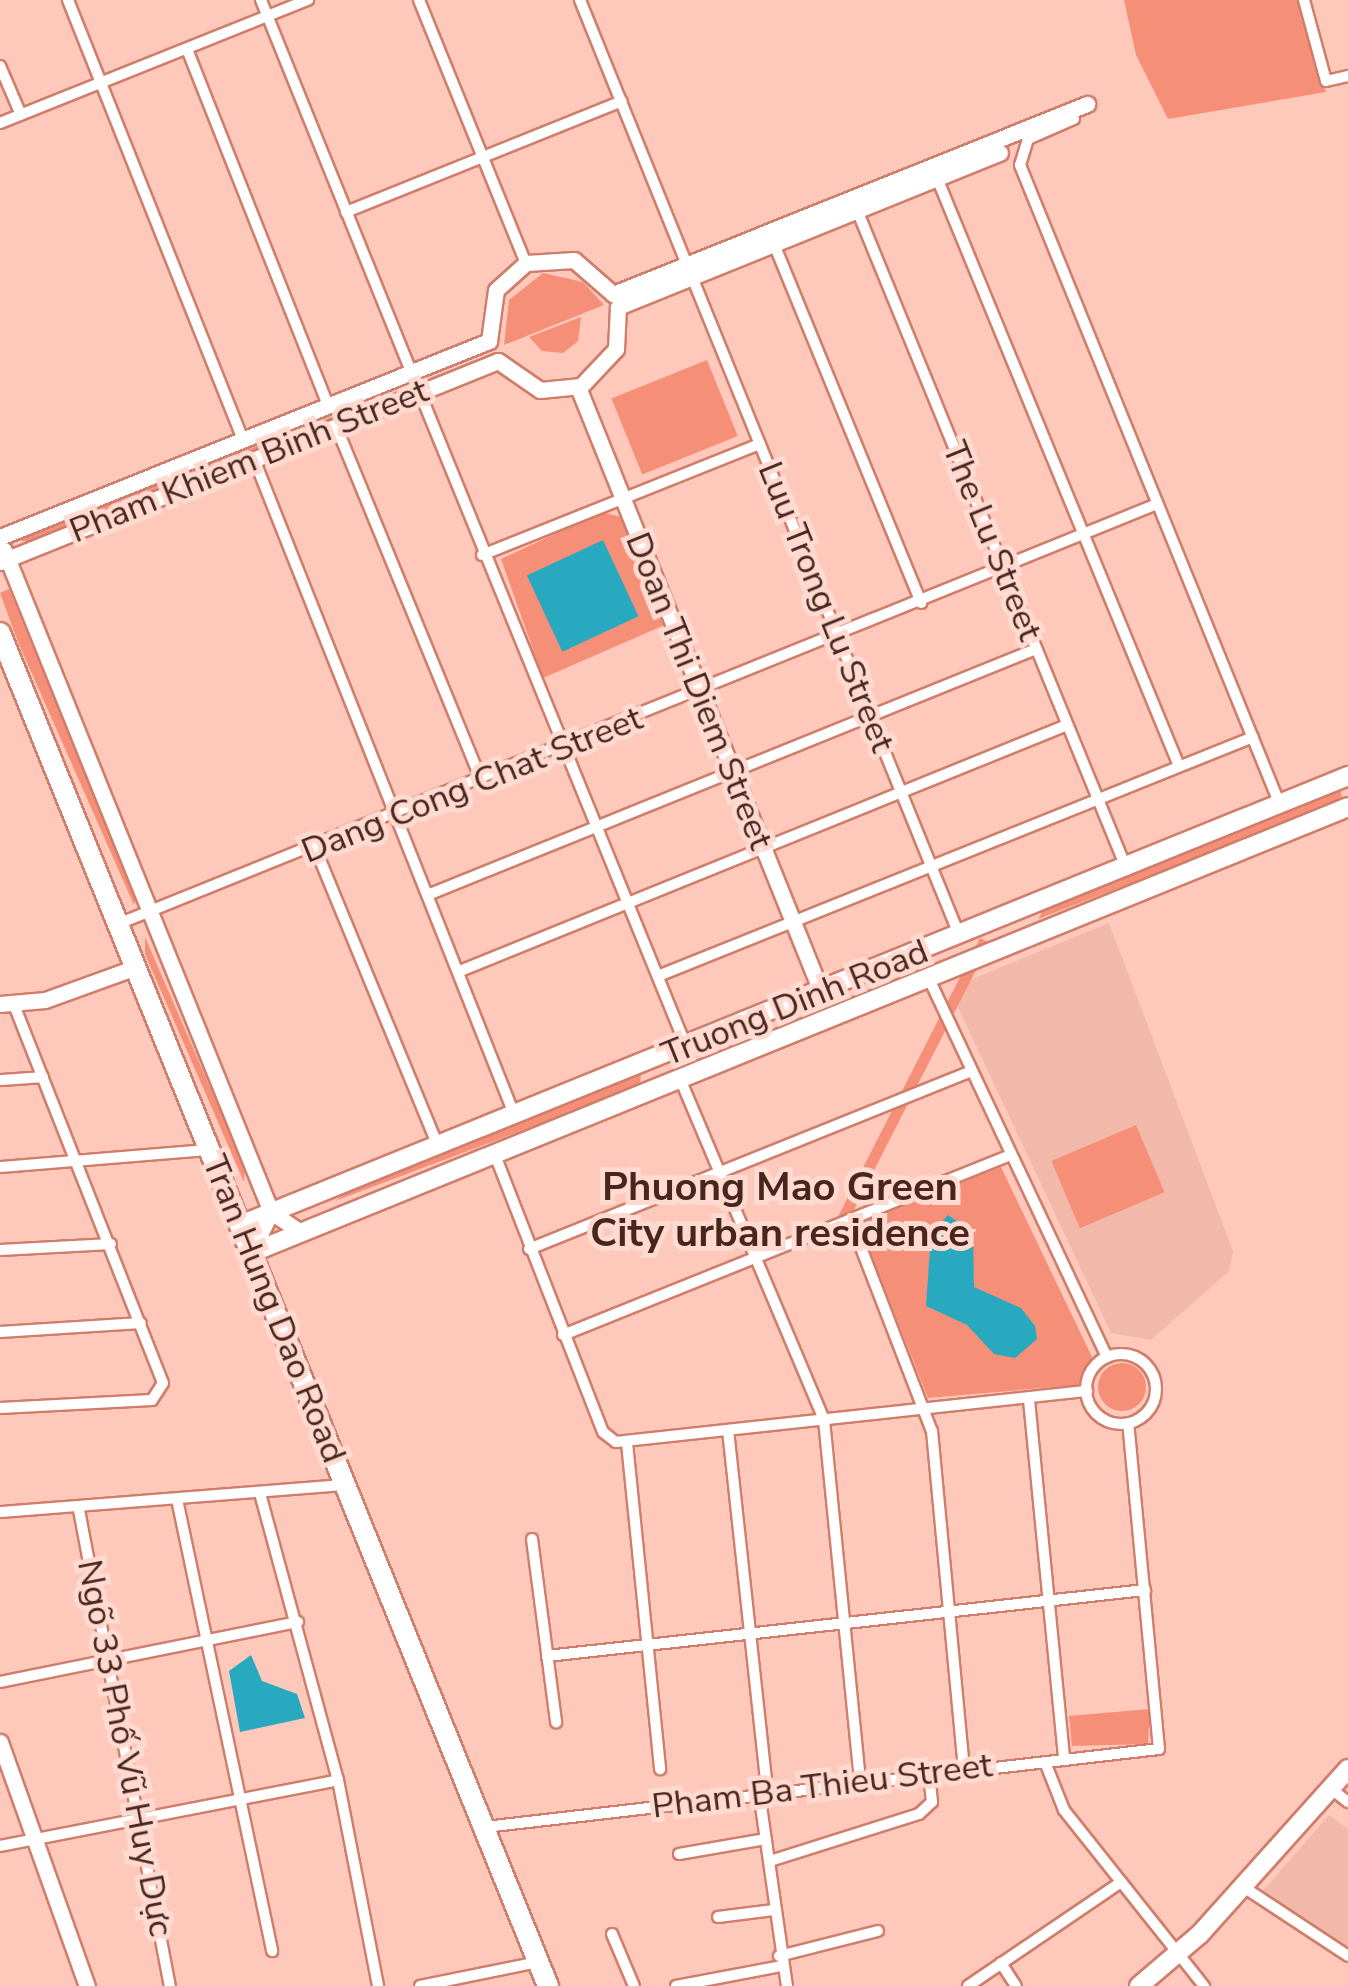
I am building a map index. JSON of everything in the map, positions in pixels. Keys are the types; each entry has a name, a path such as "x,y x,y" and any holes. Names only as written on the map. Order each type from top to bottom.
{"highway":[{"name":"Tran Hung Dao Road","path":"0,632 548,1986"}],"main road":[{"name":"Truong Dinh Road","path":"240,1224 1127,871 1348,776"},
{"name":"Truong Dinh Road","path":"251,1253 1348,807"},
{"path":"1014,915 1024,939"},
{"path":"678,1050 681,1080"},
{"path":"1139,1986 1177,1954 1348,1769"}],"street":[{"path":"68,0 243,440"},
{"path":"261,0 411,372"},
{"path":"0,124 308,0"},
{"path":"420,0 526,263 574,260 616,301 612,358 578,387"},
{"name":"Luu Trong Lu Street","path":"580,0 960,938"},
{"path":"1304,0 1326,81 1348,76"},
{"path":"187,49 328,405"},
{"path":"0,66 20,115"},
{"path":"346,212 622,102"},
{"path":"616,301 1087,104"},
{"path":"1074,120 1028,139 1020,166 1280,805"},
{"path":"690,271 774,244 1000,153"},
{"path":"937,178 1178,766"},
{"name":"The Lu Street","path":"858,210 1127,871"},
{"path":"774,244 921,602"},
{"name":"Pham Khiem Binh Street","path":"0,538 489,341 496,290 526,263"},
{"name":"Pham Khiem Binh Street","path":"4,560 498,361 530,387 578,387"},
{"name":"Doan Thi Diem Street","path":"578,387 822,994"},
{"path":"420,393 482,555 658,976 678,1050"},
{"path":"336,426 482,780"},
{"path":"482,555 760,444"},
{"path":"254,460 430,894 514,1114"},
{"name":"Dang Cong Chat Street","path":"118,924 316,850 1157,504"},
{"name":"Tran Hung Dao Road","path":"0,538 4,560 151,911 270,1212"},
{"path":"430,894 1036,649"},
{"path":"460,971 1067,724"},
{"path":"658,976 933,870 1254,737"},
{"path":"316,850 437,1144"},
{"path":"0,1408 161,1393 111,1244 43,1077 7,1004 136,967"},
{"path":"929,979 967,1073 1107,1357"},
{"path":"529,1248 967,1073"},
{"path":"0,1080 43,1077"},
{"path":"681,1080 752,1257 824,1420 850,1623 860,1781"},
{"path":"0,1167 209,1150"},
{"path":"495,1155 603,1432 627,1443 1087,1392"},
{"path":"563,1335 1008,1156"},
{"path":"251,1253 270,1212 301,1232"},
{"path":"850,1218 927,1410 964,1768"},
{"path":"0,1250 111,1244"},
{"path":"0,1332 140,1323"},
{"path":"1087,1392 1107,1357"},
{"path":"1107,1357 1137,1358 1154,1378 1152,1405 1128,1423"},
{"path":"1087,1392 1098,1414 1128,1423"},
{"path":"1029,1400 1053,1603 1064,1760"},
{"path":"547,1656 1145,1590 1128,1423"},
{"path":"728,1430 766,1840 780,1961 787,1986"},
{"path":"627,1443 660,1769"},
{"path":"0,1512 178,1504 346,1484"},
{"path":"261,1497 282,1594 298,1622 338,1780 378,1986"},
{"path":"178,1504 272,1950"},
{"name":"Ngõ 33 Phố Vũ Huy Dực","path":"80,1510 170,1986"},
{"path":"532,1539 556,1722"},
{"name":"Pham Ba Thieu Street","path":"485,1827 929,1772 1159,1749 1145,1590"},
{"path":"0,1682 298,1622"},
{"path":"0,1742 88,1986"},
{"path":"1044,1762 1064,1810 1204,1986"},
{"path":"770,1861 919,1814 932,1802 929,1772"},
{"path":"0,1846 338,1780"},
{"path":"1330,1788 1348,1802"},
{"path":"678,1854 766,1840"},
{"path":"968,1986 1121,1882"},
{"path":"1242,1886 1348,1956"},
{"path":"718,1918 774,1910"},
{"path":"676,1986 780,1961 878,1931"},
{"path":"612,1934 634,1986"},
{"path":"420,1986 538,1962"},
{"path":"1002,1963 1016,1986"}],"shaded area":[{"path":"1124,0 1300,0 1326,92 1168,119 1136,55"},
{"path":"543,273 583,282 604,305 504,345 509,300"},
{"path":"581,317 578,341 563,353 542,351 529,337"},
{"path":"707,360 738,436 642,475 612,399"},
{"path":"471,362 32,541 21,541 25,537"},
{"path":"602,512 624,518 667,624 543,678 501,559"},
{"path":"9,589 136,896 134,905 18,642 0,593"},
{"path":"1341,791 1342,802 1038,919 1043,911"},
{"path":"1109,923 1233,1251 1229,1271 1151,1340 1111,1333 955,1001 960,984"},
{"path":"145,937 245,1168 244,1182 145,954"},
{"path":"980,938 990,943 846,1225 836,1220"},
{"path":"641,1073 640,1086 335,1201 347,1192"},
{"path":"1136,1125 1165,1192 1080,1228 1051,1161"},
{"path":"1001,1167 1092,1357 1078,1385 928,1398 859,1224"},
{"path":"1122,1363 1139,1370 1146,1387 1139,1404 1122,1411 1105,1404 1098,1387 1105,1370"},
{"path":"1150,1709 1148,1744 1072,1746 1069,1716"},
{"path":"1329,1815 1348,1829 1348,1951 1262,1892"}],"water":[{"path":"603,540 638,616 562,652 527,575"},
{"path":"948,1215 973,1232 974,1287 1021,1308 1035,1326 1037,1339 1015,1358 994,1354 967,1325 926,1306 931,1234"},
{"path":"251,1655 262,1681 297,1694 305,1718 240,1732 229,1671"}],"district":[{"name":"Phuong Mao Green City urban residence","path":"780,1210"}]}
